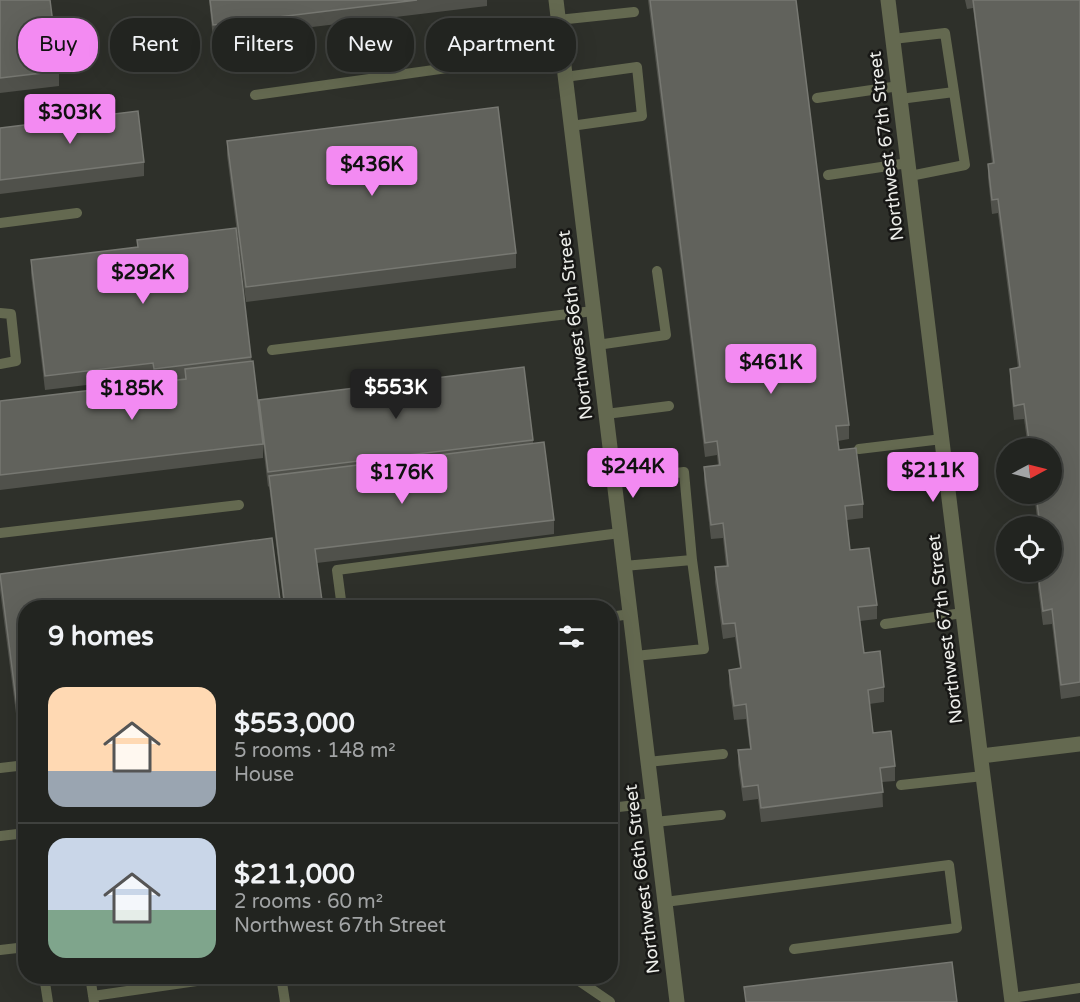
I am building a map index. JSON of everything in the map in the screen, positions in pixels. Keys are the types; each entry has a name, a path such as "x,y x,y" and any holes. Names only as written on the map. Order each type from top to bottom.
{"street":[{"name":"Northwest 66th Street","path":"556,0 558,18"},
{"name":"Northwest 67th Street","path":"888,0 1012,1000"},
{"name":"Northwest 66th Street","path":"564,72 677,1002"},
{"path":"981,756 1080,744"}],"lane":[{"path":"576,18 634,12"},
{"path":"828,175 965,165 945,33 893,39"},
{"path":"565,77 637,67 642,116 571,126"},
{"path":"255,95 426,71"},
{"path":"817,98 954,92"},
{"path":"0,223 77,213"},
{"path":"597,345 666,335 657,271"},
{"path":"272,350 593,311"},
{"path":"0,314 11,314 16,361 0,364"},
{"path":"606,414 669,406"},
{"path":"859,448 942,439"},
{"path":"614,480 684,472 692,560 704,649 635,656"},
{"path":"0,532 239,504"},
{"path":"341,600 338,570 620,533"},
{"path":"624,566 692,560"},
{"path":"885,624 963,613"},
{"path":"618,616 630,614"},
{"path":"648,762 723,754"},
{"path":"0,768 18,766"},
{"path":"901,785 983,776"},
{"path":"618,807 653,803"},
{"path":"655,822 722,815"},
{"path":"0,836 18,834"},
{"path":"665,902 949,866 957,928 794,950"},
{"path":"0,950 18,948"},
{"path":"45,984 48,1002"},
{"path":"91,984 94,999 183,984"},
{"path":"282,984 285,1002"},
{"path":"584,984 610,1002"},
{"path":"1012,1000 1080,988"}],"building":[{"path":"0,0 50,0 52,18 18,18 18,72 51,72 0,78"},
{"path":"210,0 417,0 270,18 212,18"},
{"path":"650,0 796,0 849,425 836,426 839,450 856,448 863,504 845,506 850,550 869,548 877,605 858,607 864,653 880,651 884,687 868,690 873,733 891,731 895,766 880,768 883,792 761,808 758,785 743,787 738,750 751,749 746,704 734,706 729,670 741,668 735,623 723,624 715,567 728,566 723,523 711,525 704,467 720,465 717,441 705,443"},
{"path":"973,0 1080,0 1080,682 1061,685 1052,609 1043,611 1039,582 1062,582 1062,516 1039,516 1037,504 1062,504 1062,438 1029,438 1024,404 1014,406 1010,369 1020,367 998,199 992,200 988,164 994,163"},
{"path":"498,107 516,253 246,287 227,141"},
{"path":"138,111 144,162 0,180 0,128"},
{"path":"236,228 251,357 154,369 153,363 45,376 31,260 138,247 137,240"},
{"path":"253,361 263,444 0,475 0,401 186,379 185,369"},
{"path":"524,367 533,440 268,472 259,400"},
{"path":"544,442 554,520 315,549 322,600 284,600 269,476"},
{"path":"272,538 280,600 18,600 18,715 0,574"},
{"path":"952,962 957,1002 746,1002 744,987"}]}
